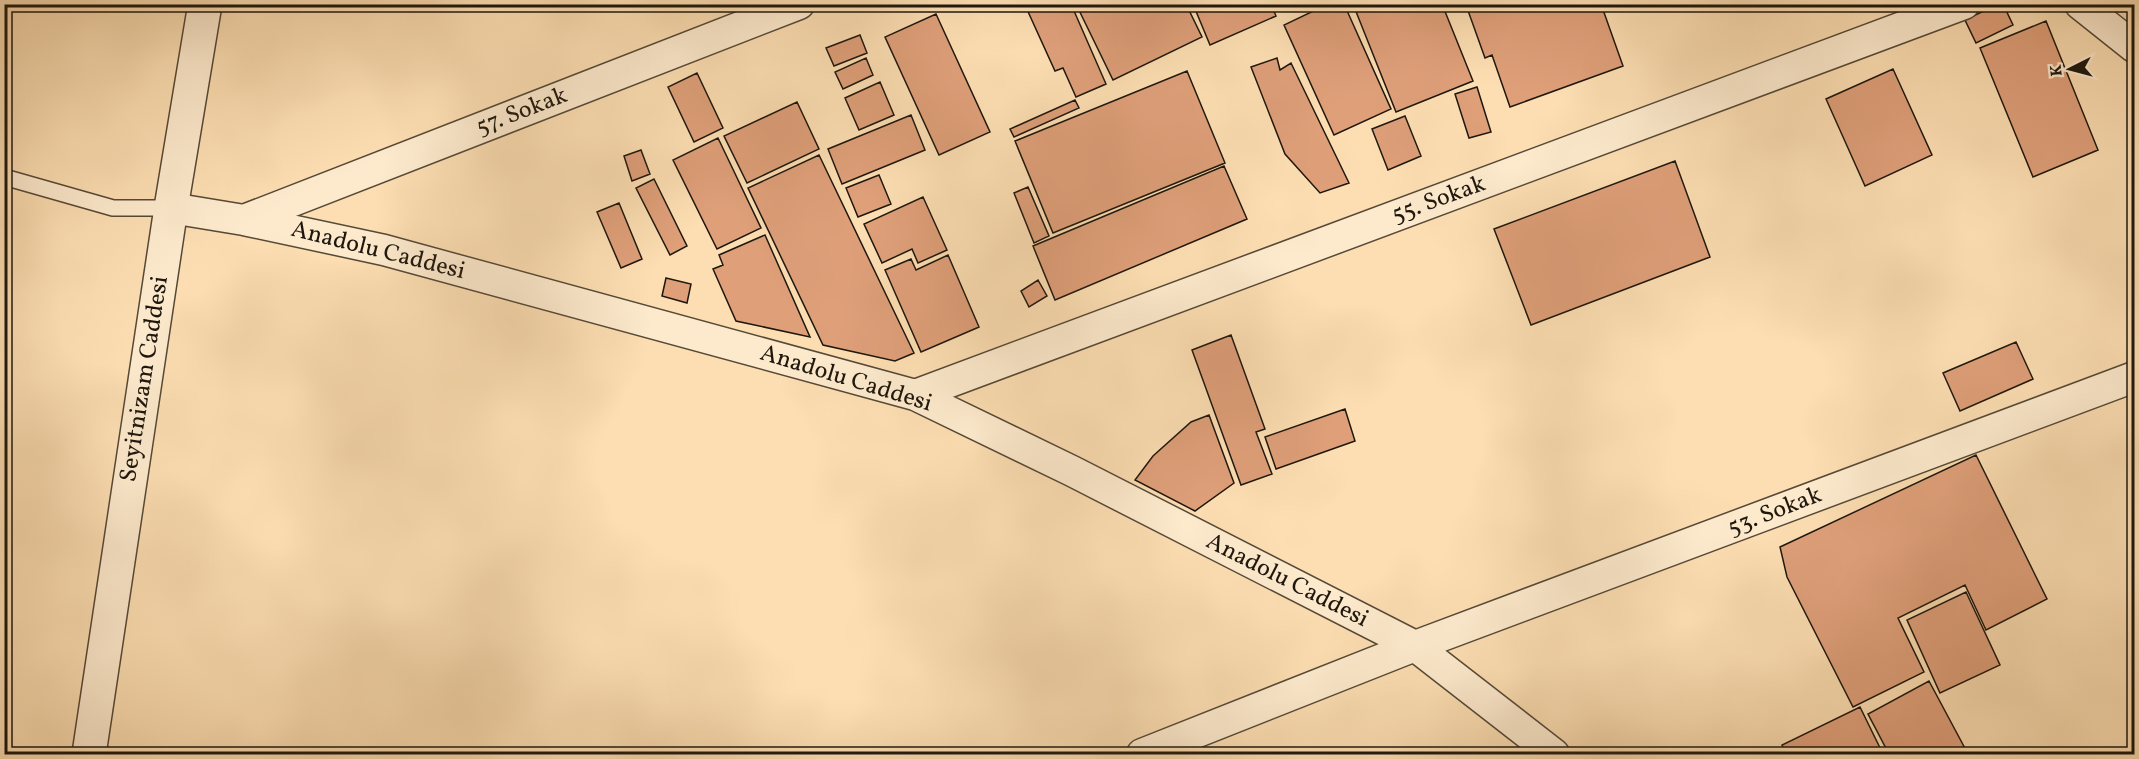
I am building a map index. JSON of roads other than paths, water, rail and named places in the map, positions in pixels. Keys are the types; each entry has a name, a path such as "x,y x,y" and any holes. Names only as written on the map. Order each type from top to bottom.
{"street":[{"name":"Seyitnizam Caddesi","path":"89,754 171,208 205,4"},
{"name":"57. Sokak","path":"244,220 799,4"},
{"name":"55. Sokak","path":"915,395 1964,4"},
{"path":"2080,4 2134,47"},
{"name":"Anadolu Caddesi","path":"171,208 244,220 384,250 915,395 1072,471 1415,646 1554,754"},
{"name":"53. Sokak","path":"1142,754 1415,646 2134,377"}],"lane":[{"path":"4,177 113,208 171,208"}]}
